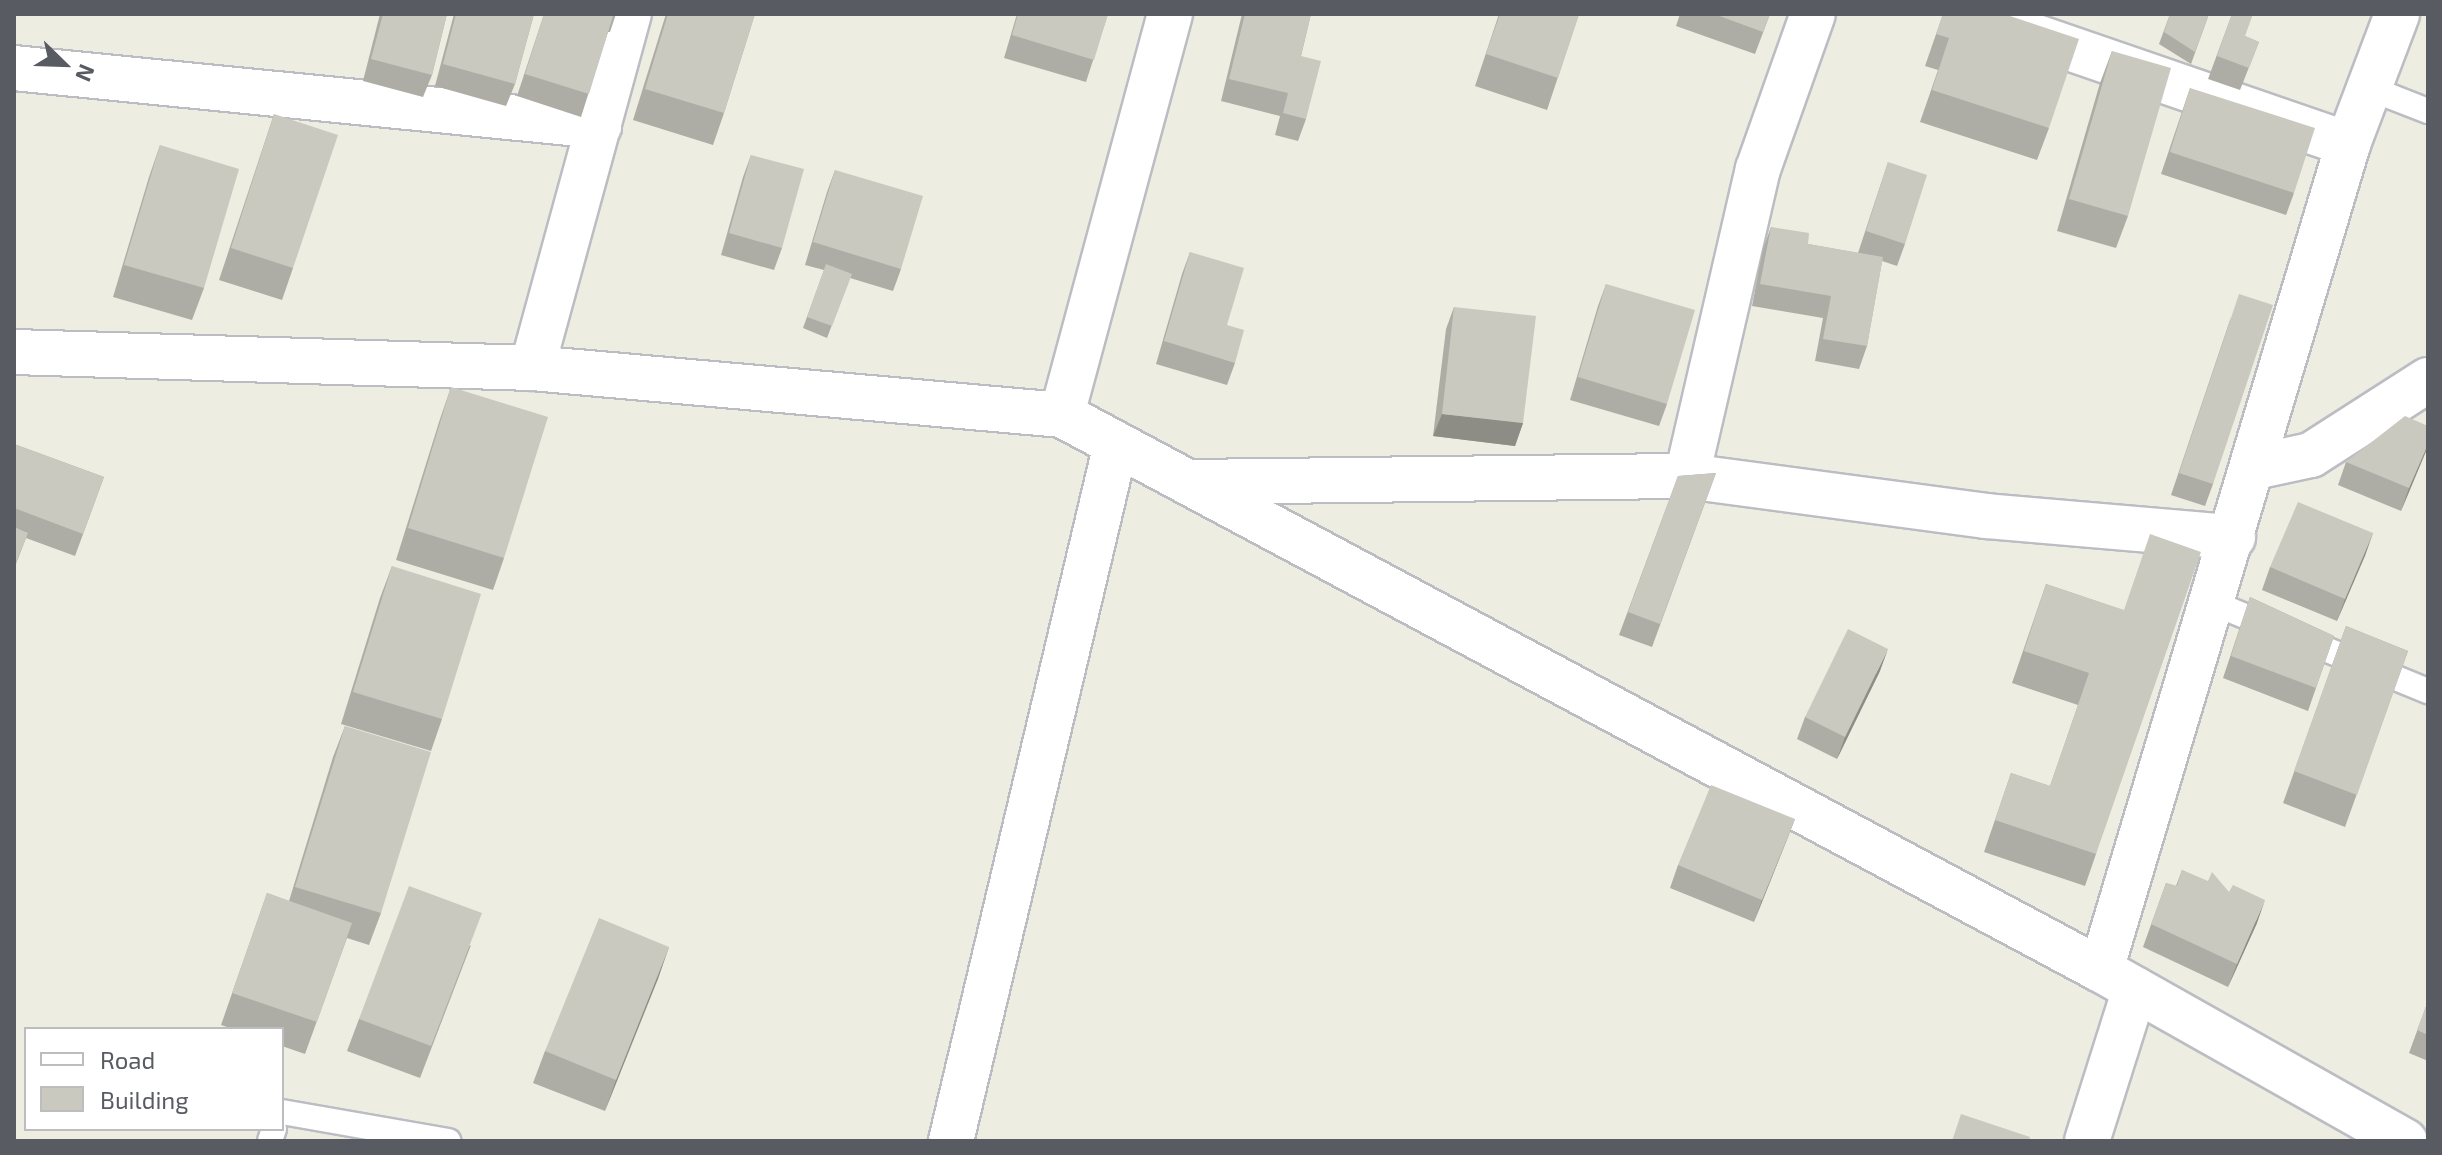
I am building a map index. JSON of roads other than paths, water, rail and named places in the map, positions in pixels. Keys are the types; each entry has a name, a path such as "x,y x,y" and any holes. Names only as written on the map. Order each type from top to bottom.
{"street":[{"path":"532,368 629,14"},
{"path":"1062,415 1170,14"},
{"path":"1687,476 1758,169 1813,14"},
{"path":"1970,14 2013,20 2348,144"},
{"path":"2087,1141 2118,979 2213,603 2348,144 2374,90 2397,14"},
{"path":"14,68 599,126"},
{"path":"14,352 532,368 1062,415 2118,979 2405,1141"},
{"path":"2255,467 2311,455 2418,398"},
{"path":"951,1141 1116,444"},
{"path":"1188,482 1687,476 1986,516 2233,537"}],"lane":[{"path":"2374,90 2428,111"},
{"path":"2213,603 2428,691"},
{"path":"284,1112 449,1141"}]}
